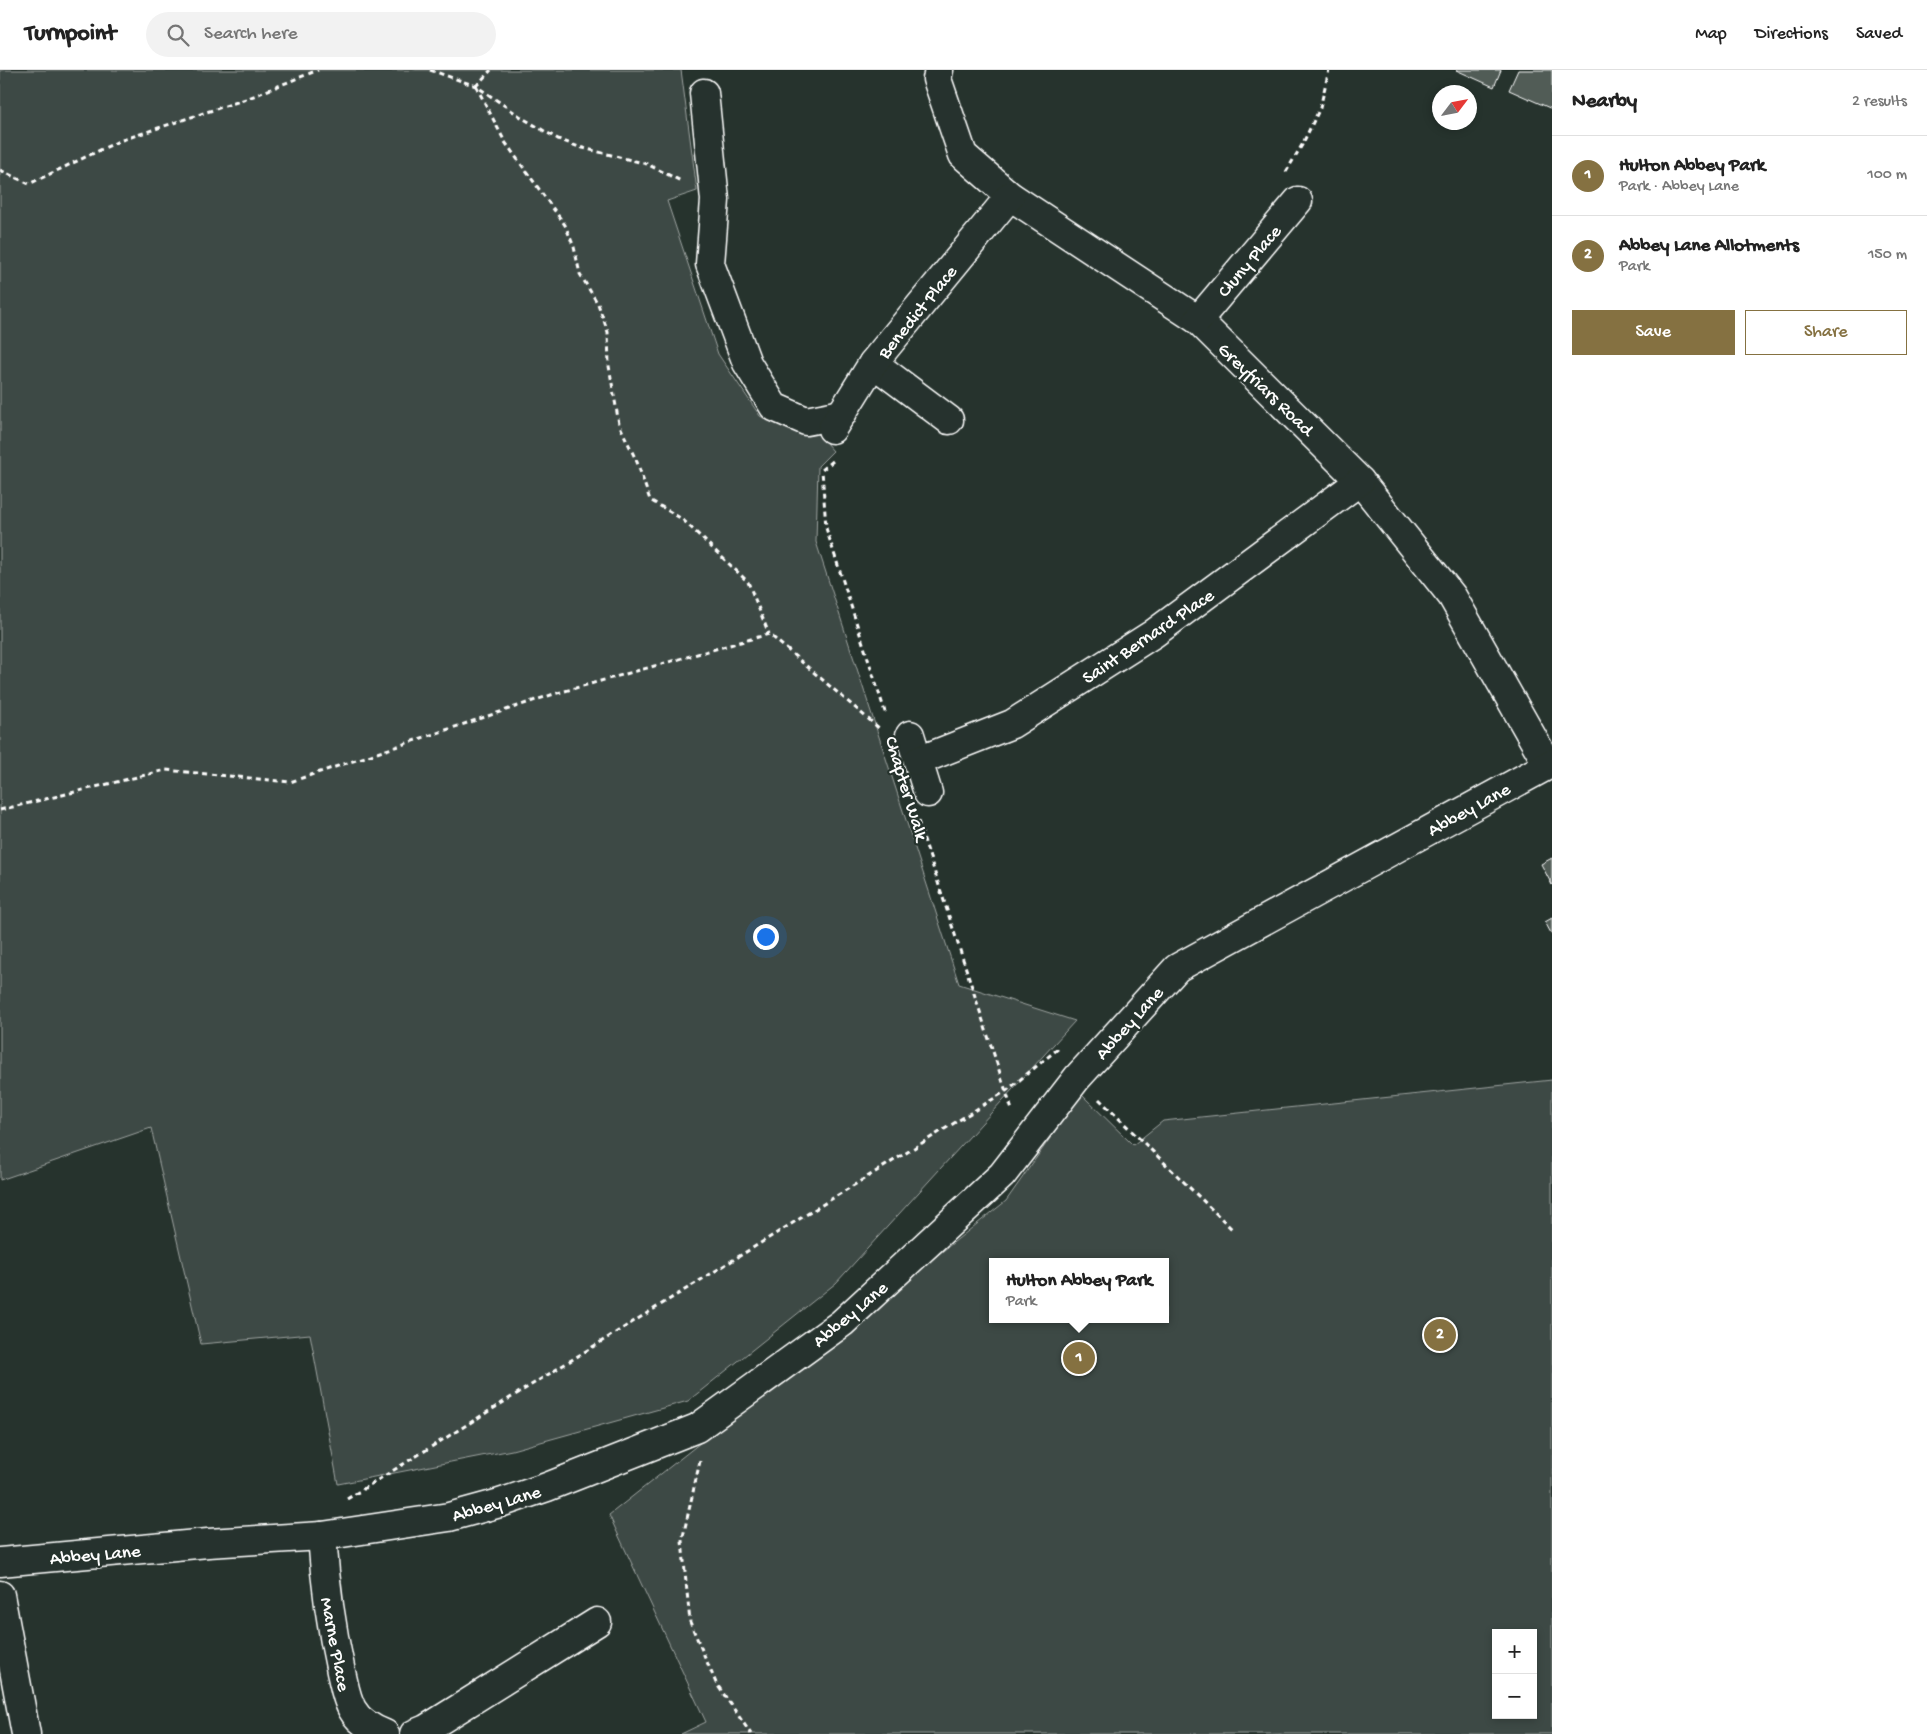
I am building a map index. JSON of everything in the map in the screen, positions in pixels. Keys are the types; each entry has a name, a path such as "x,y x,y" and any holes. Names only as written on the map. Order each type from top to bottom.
{"street":[{"name":"Greyfriars Road","path":"939,70 937,79 963,155 1010,196 1198,320 1360,481 1452,596 1550,764"},
{"path":"704,93 715,200 710,264 747,363 774,407 806,421 836,423"},
{"name":"Benedict Place","path":"836,423 874,363 1010,196"},
{"name":"Cluny Place","path":"1198,320 1298,200"},
{"path":"874,363 949,420"},
{"name":"Saint Bernard Place","path":"918,761 1012,724 1153,634 1360,481"},
{"path":"895,730 918,761 922,803"},
{"name":"Abbey Lane","path":"0,1562 208,1543 322,1536 449,1516 500,1503 546,1487 697,1428 842,1323 1002,1175 1077,1078 1177,968 1550,764"},
{"name":"Marne Place","path":"322,1536 325,1582 346,1694 352,1709 361,1721 374,1730 385,1734"},
{"path":"0,1595 26,1734"},
{"path":"414,1734 426,1729 598,1622"}],"path":[{"path":"0,170 29,184 119,141 246,99 318,70"},
{"path":"430,70 476,86 524,119 558,139 579,147 647,164 715,200"},
{"path":"476,86 491,70"},
{"path":"1298,200 1285,173 1302,145 1320,108 1329,70"},
{"path":"476,86 505,142 564,225 574,247 580,274 598,304 608,332 609,366 619,424 637,462 650,500 682,519 748,582 769,634 895,730"},
{"name":"Chapter Walk","path":"836,423 836,458 822,470 826,528 895,730"},
{"path":"0,810 166,770 290,782 554,694 769,634"},
{"name":"Chapter Walk","path":"922,803 1006,1091 1024,1146"},
{"path":"343,1502 1006,1091 1059,1048"},
{"path":"1077,1078 1234,1231"},
{"path":"697,1428 702,1453 682,1541 690,1622 716,1683 751,1734"}],"shaded area":[{"path":"0,70 681,70 697,191 667,201 718,354 760,416 789,430 818,434 833,451 818,466 816,542 959,984 1075,1021 836,1283 688,1401 512,1450 338,1484 310,1334 201,1344 151,1128 0,1180"},
{"path":"1552,1080 1552,1734 681,1734 706,1722 609,1515 1006,1201 1081,1094 1133,1145 1163,1121"}],"building":[{"path":"1456,70 1501,70 1494,87"},
{"path":"1518,70 1552,70 1552,109 1509,90"},
{"path":"1552,858 1552,885 1541,864"},
{"path":"1552,918 1552,935 1545,922"}],"place":[{"name":"Abbey Lane Allotments","path":"1440,1335"},
{"name":"Hulton Abbey Park","path":"1079,1358"}]}
